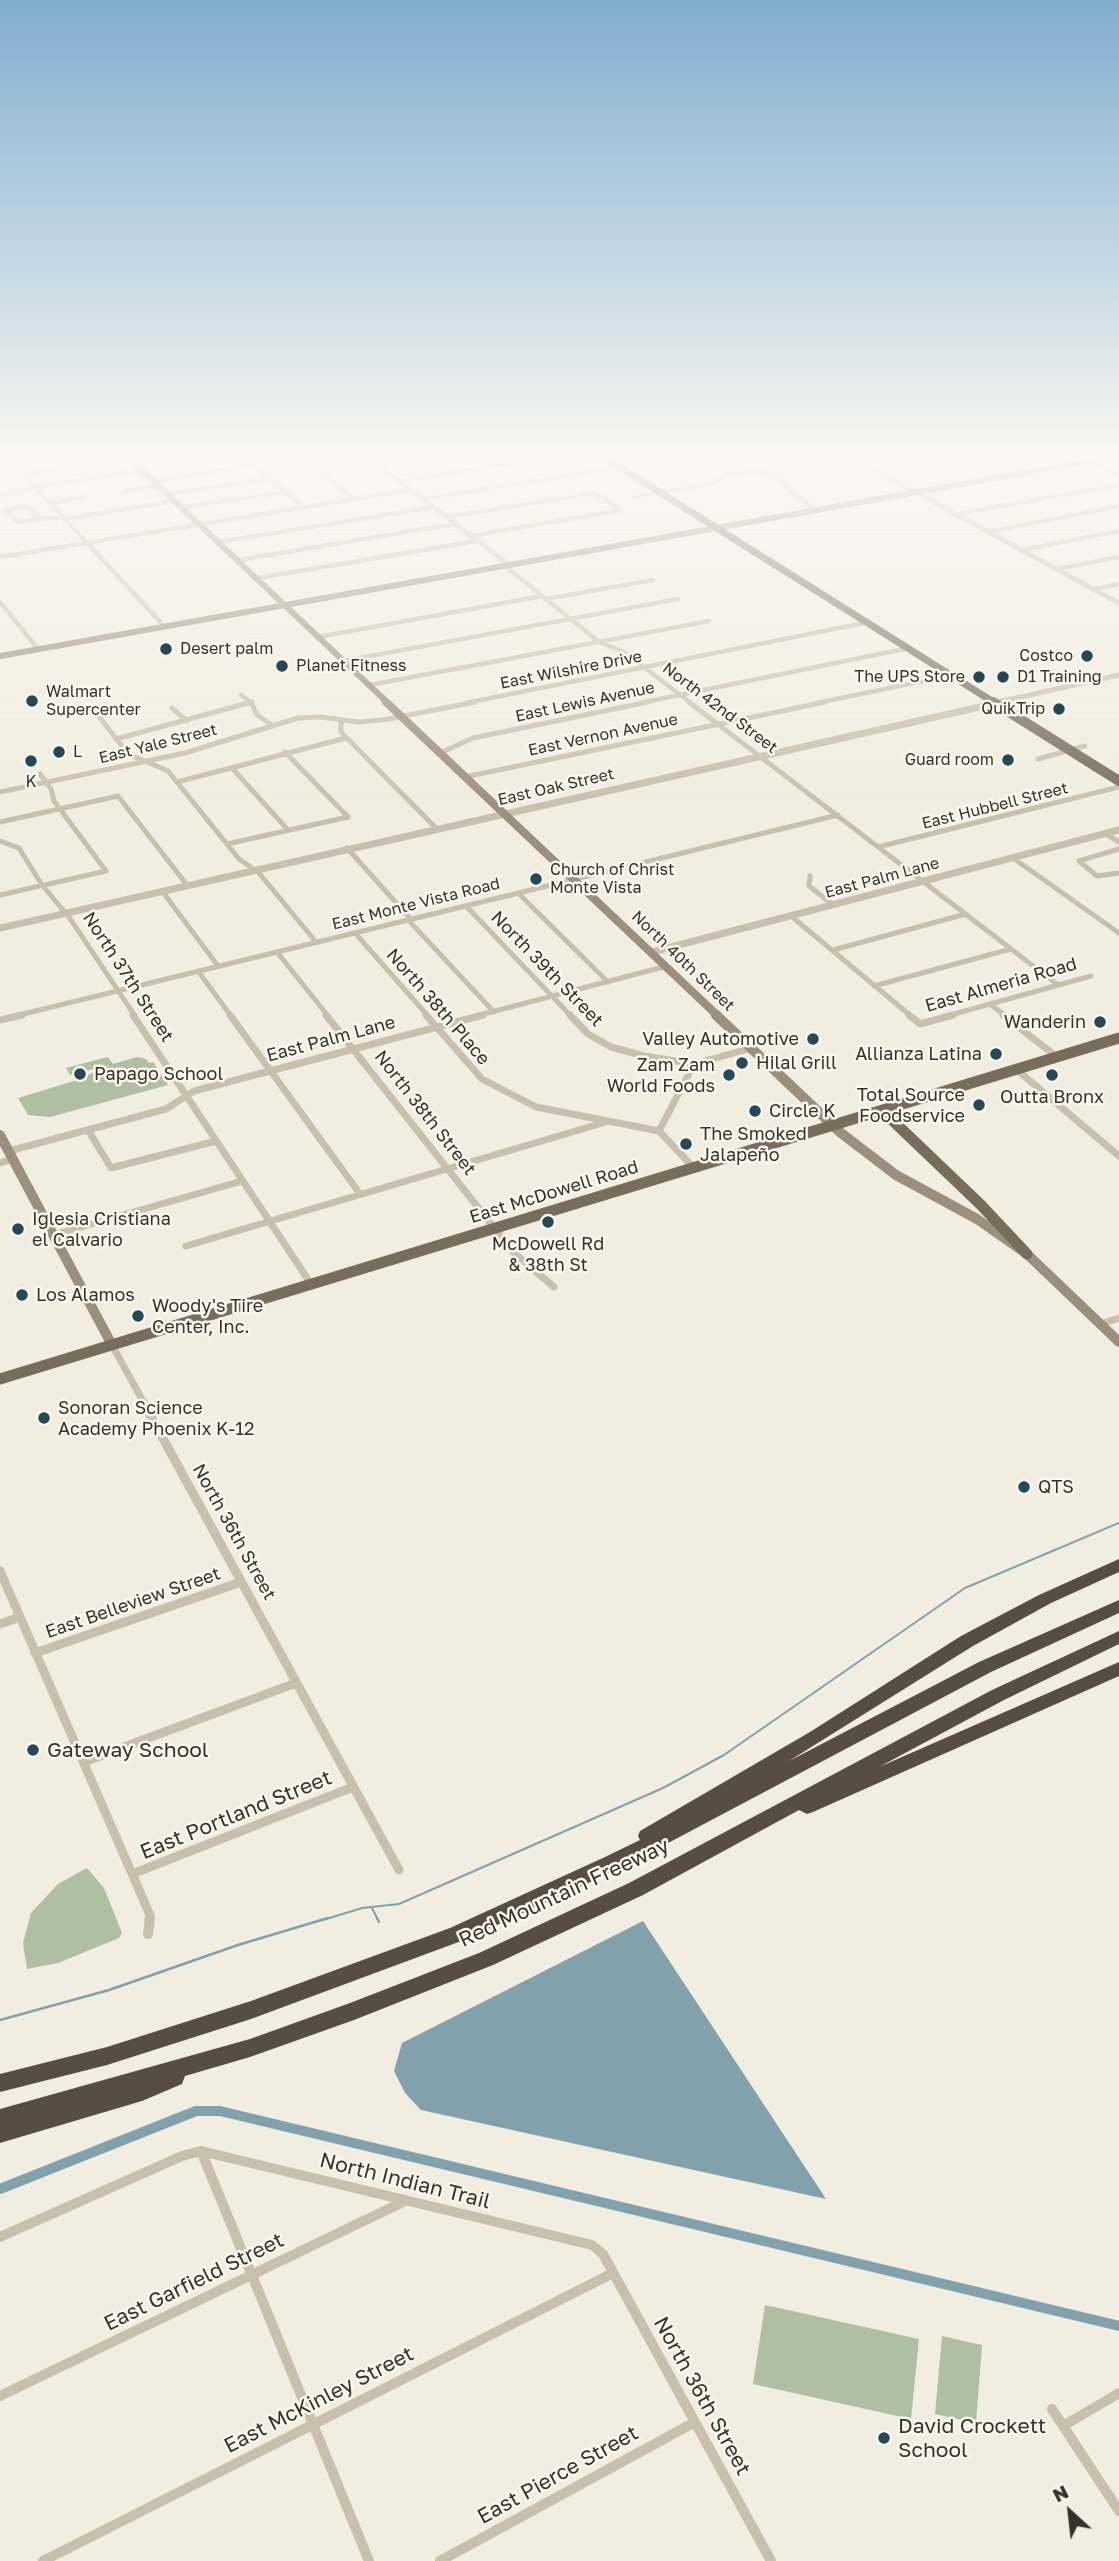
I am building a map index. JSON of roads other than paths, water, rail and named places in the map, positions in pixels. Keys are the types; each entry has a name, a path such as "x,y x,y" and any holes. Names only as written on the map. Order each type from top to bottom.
{"highway":[{"path":"581,1878 846,1718 967,1641 1035,1604 1119,1565"},
{"name":"Red Mountain Freeway","path":"0,2082 107,2056 177,2034 379,1965 489,1920 581,1878 1002,1659 1119,1606"},
{"name":"Red Mountain Freeway","path":"0,2119 218,2058 354,2011 485,1959 607,1903 1010,1689 1119,1637"},
{"path":"747,1830 845,1792 1119,1669"},
{"path":"0,2074 177,2034"},
{"path":"0,2133 142,2092 218,2058"}],"main road":[{"name":"North 40th Street","path":"254,576 833,1126 896,1175 976,1219 1027,1254 1119,1342"},
{"path":"0,656 442,576"},
{"path":"787,576 1119,786"},
{"name":"East McDowell Road","path":"0,1379 1119,1038"},
{"path":"890,1109 891,1119 978,1202 1027,1254"},
{"name":"North 36th Street","path":"0,1135 112,1345"}],"street":[{"path":"117,576 164,626"},
{"path":"258,579 278,576"},
{"name":"North 42nd Street","path":"519,576 599,642 618,649 644,668 1058,985"},
{"path":"1069,576 1119,603"},
{"path":"317,637 653,580"},
{"path":"1094,589 1119,584"},
{"path":"343,661 678,599"},
{"path":"0,602 38,649"},
{"path":"370,685 709,621"},
{"name":"East Wilshire Drive","path":"402,717 865,623"},
{"name":"East Lewis Avenue","path":"440,753 472,738 906,649"},
{"name":"East Oak Street","path":"0,928 1119,675"},
{"name":"East Vernon Avenue","path":"466,777 947,676"},
{"path":"242,695 252,702 257,715 272,725"},
{"path":"116,739 252,702"},
{"path":"172,708 187,721"},
{"path":"94,710 128,754 165,769 239,859 255,870 316,942"},
{"name":"East Yale Street","path":"0,792 185,753 298,718 322,714 341,721 368,722 402,717"},
{"path":"341,721 339,729 346,738 436,828"},
{"path":"177,782 285,751 346,738"},
{"path":"1036,757 1085,746"},
{"path":"227,844 348,817 285,751"},
{"path":"232,768 288,830"},
{"path":"0,895 106,871 59,808 40,774"},
{"name":"East Hubbell Street","path":"878,847 1119,786"},
{"path":"0,822 118,796 187,885"},
{"name":"East Monte Vista Road","path":"0,1020 838,816"},
{"name":"East Palm Lane","path":"652,952 1119,830"},
{"path":"1106,834 1117,841"},
{"name":"North 37th Street","path":"0,841 19,848 65,913 311,1283"},
{"path":"347,848 494,1012"},
{"path":"1119,849 1079,861 1097,876 1119,873"},
{"path":"1013,858 1119,933"},
{"path":"810,876 809,886 833,905"},
{"path":"162,891 218,966"},
{"path":"518,894 608,982"},
{"name":"North 39th Street","path":"466,906 579,1026 598,1041 644,1056 694,1064"},
{"path":"833,950 966,914"},
{"path":"792,916 874,986 1011,949"},
{"name":"North 38th Place","path":"355,933 477,1075 499,1090 536,1107 659,1131"},
{"name":"North 38th Street","path":"277,952 522,1262 554,1287"},
{"name":"East Palm Lane","path":"0,1163 11,1155 166,1109 177,1104 185,1094 667,966"},
{"path":"198,971 360,1194"},
{"name":"East Almeria Road","path":"874,986 920,1024 1091,976"},
{"path":"991,1005 1058,1057"},
{"path":"694,1168 659,1131 694,1064 752,1048"},
{"path":"1017,1070 1119,1156"},
{"path":"186,1247 607,1122"},
{"path":"88,1130 111,1168 216,1141"},
{"path":"53,1235 242,1181"},
{"path":"1101,1324 1118,1320"},
{"name":"North 36th Street","path":"112,1345 399,1870"},
{"path":"0,1571 150,1915 148,1934"},
{"name":"East Belleview Street","path":"35,1653 241,1581"},
{"path":"0,1624 20,1617"},
{"path":"84,1762 296,1683"},
{"name":"East Portland Street","path":"132,1874 353,1787"},
{"path":"0,2237 182,2156 201,2151 369,2561"},
{"name":"North Indian Trail","path":"201,2151 599,2249"},
{"name":"East Garfield Street","path":"0,2396 405,2201"},
{"name":"North 36th Street","path":"599,2249 771,2561"},
{"name":"East McKinley Street","path":"43,2561 613,2273"},
{"path":"1063,2426 1119,2393"},
{"path":"1052,2409 1119,2511"},
{"name":"East Pierce Street","path":"440,2561 695,2422"}],"water":[{"path":"643,1921 826,2199 421,2110 405,2093 394,2071 402,2043"}],"waterway":[{"path":"323,1920 362,1908 399,1904 663,1788 724,1755 965,1588 1119,1523"},
{"path":"372,1908 379,1922"},
{"path":"0,2020 109,1990 238,1945 328,1918"},
{"path":"0,2189 196,2111 220,2111 1119,2326"}],"place":[{"name":"Desert palm","path":"166,649"},
{"name":"Costco","path":"1087,656"},
{"name":"Planet Fitness","path":"282,666"},
{"name":"The UPS Store","path":"979,677"},
{"name":"D1 Training","path":"1003,677"},
{"name":"Walmart Supercenter","path":"32,701"},
{"name":"QuikTrip","path":"1059,709"},
{"name":"L","path":"59,752"},
{"name":"Guard room","path":"1008,760"},
{"name":"K","path":"31,761"},
{"name":"Church of Christ Monte Vista","path":"536,879"},
{"name":"Wanderin","path":"1100,1022"},
{"name":"Valley Automotive","path":"813,1039"},
{"name":"Allianza Latina","path":"996,1054"},
{"name":"Hilal Grill","path":"742,1063"},
{"name":"Papago School","path":"80,1074"},
{"name":"Zam Zam World Foods","path":"729,1075"},
{"name":"Outta Bronx","path":"1052,1075"},
{"name":"Total Source Foodservice","path":"979,1105"},
{"name":"Circle K","path":"755,1111"},
{"name":"The Smoked Jalapeño","path":"686,1144"},
{"name":"McDowell Rd & 38th St","path":"548,1222"},
{"name":"Iglesia Cristiana el Calvario","path":"18,1229"},
{"name":"Los Alamos","path":"22,1295"},
{"name":"Woody's Tire Center, Inc.","path":"138,1316"},
{"name":"Sonoran Science Academy Phoenix K-12","path":"44,1418"},
{"name":"QTS","path":"1024,1487"},
{"name":"Gateway School","path":"33,1750"},
{"name":"David Crockett School","path":"884,2438"}]}
